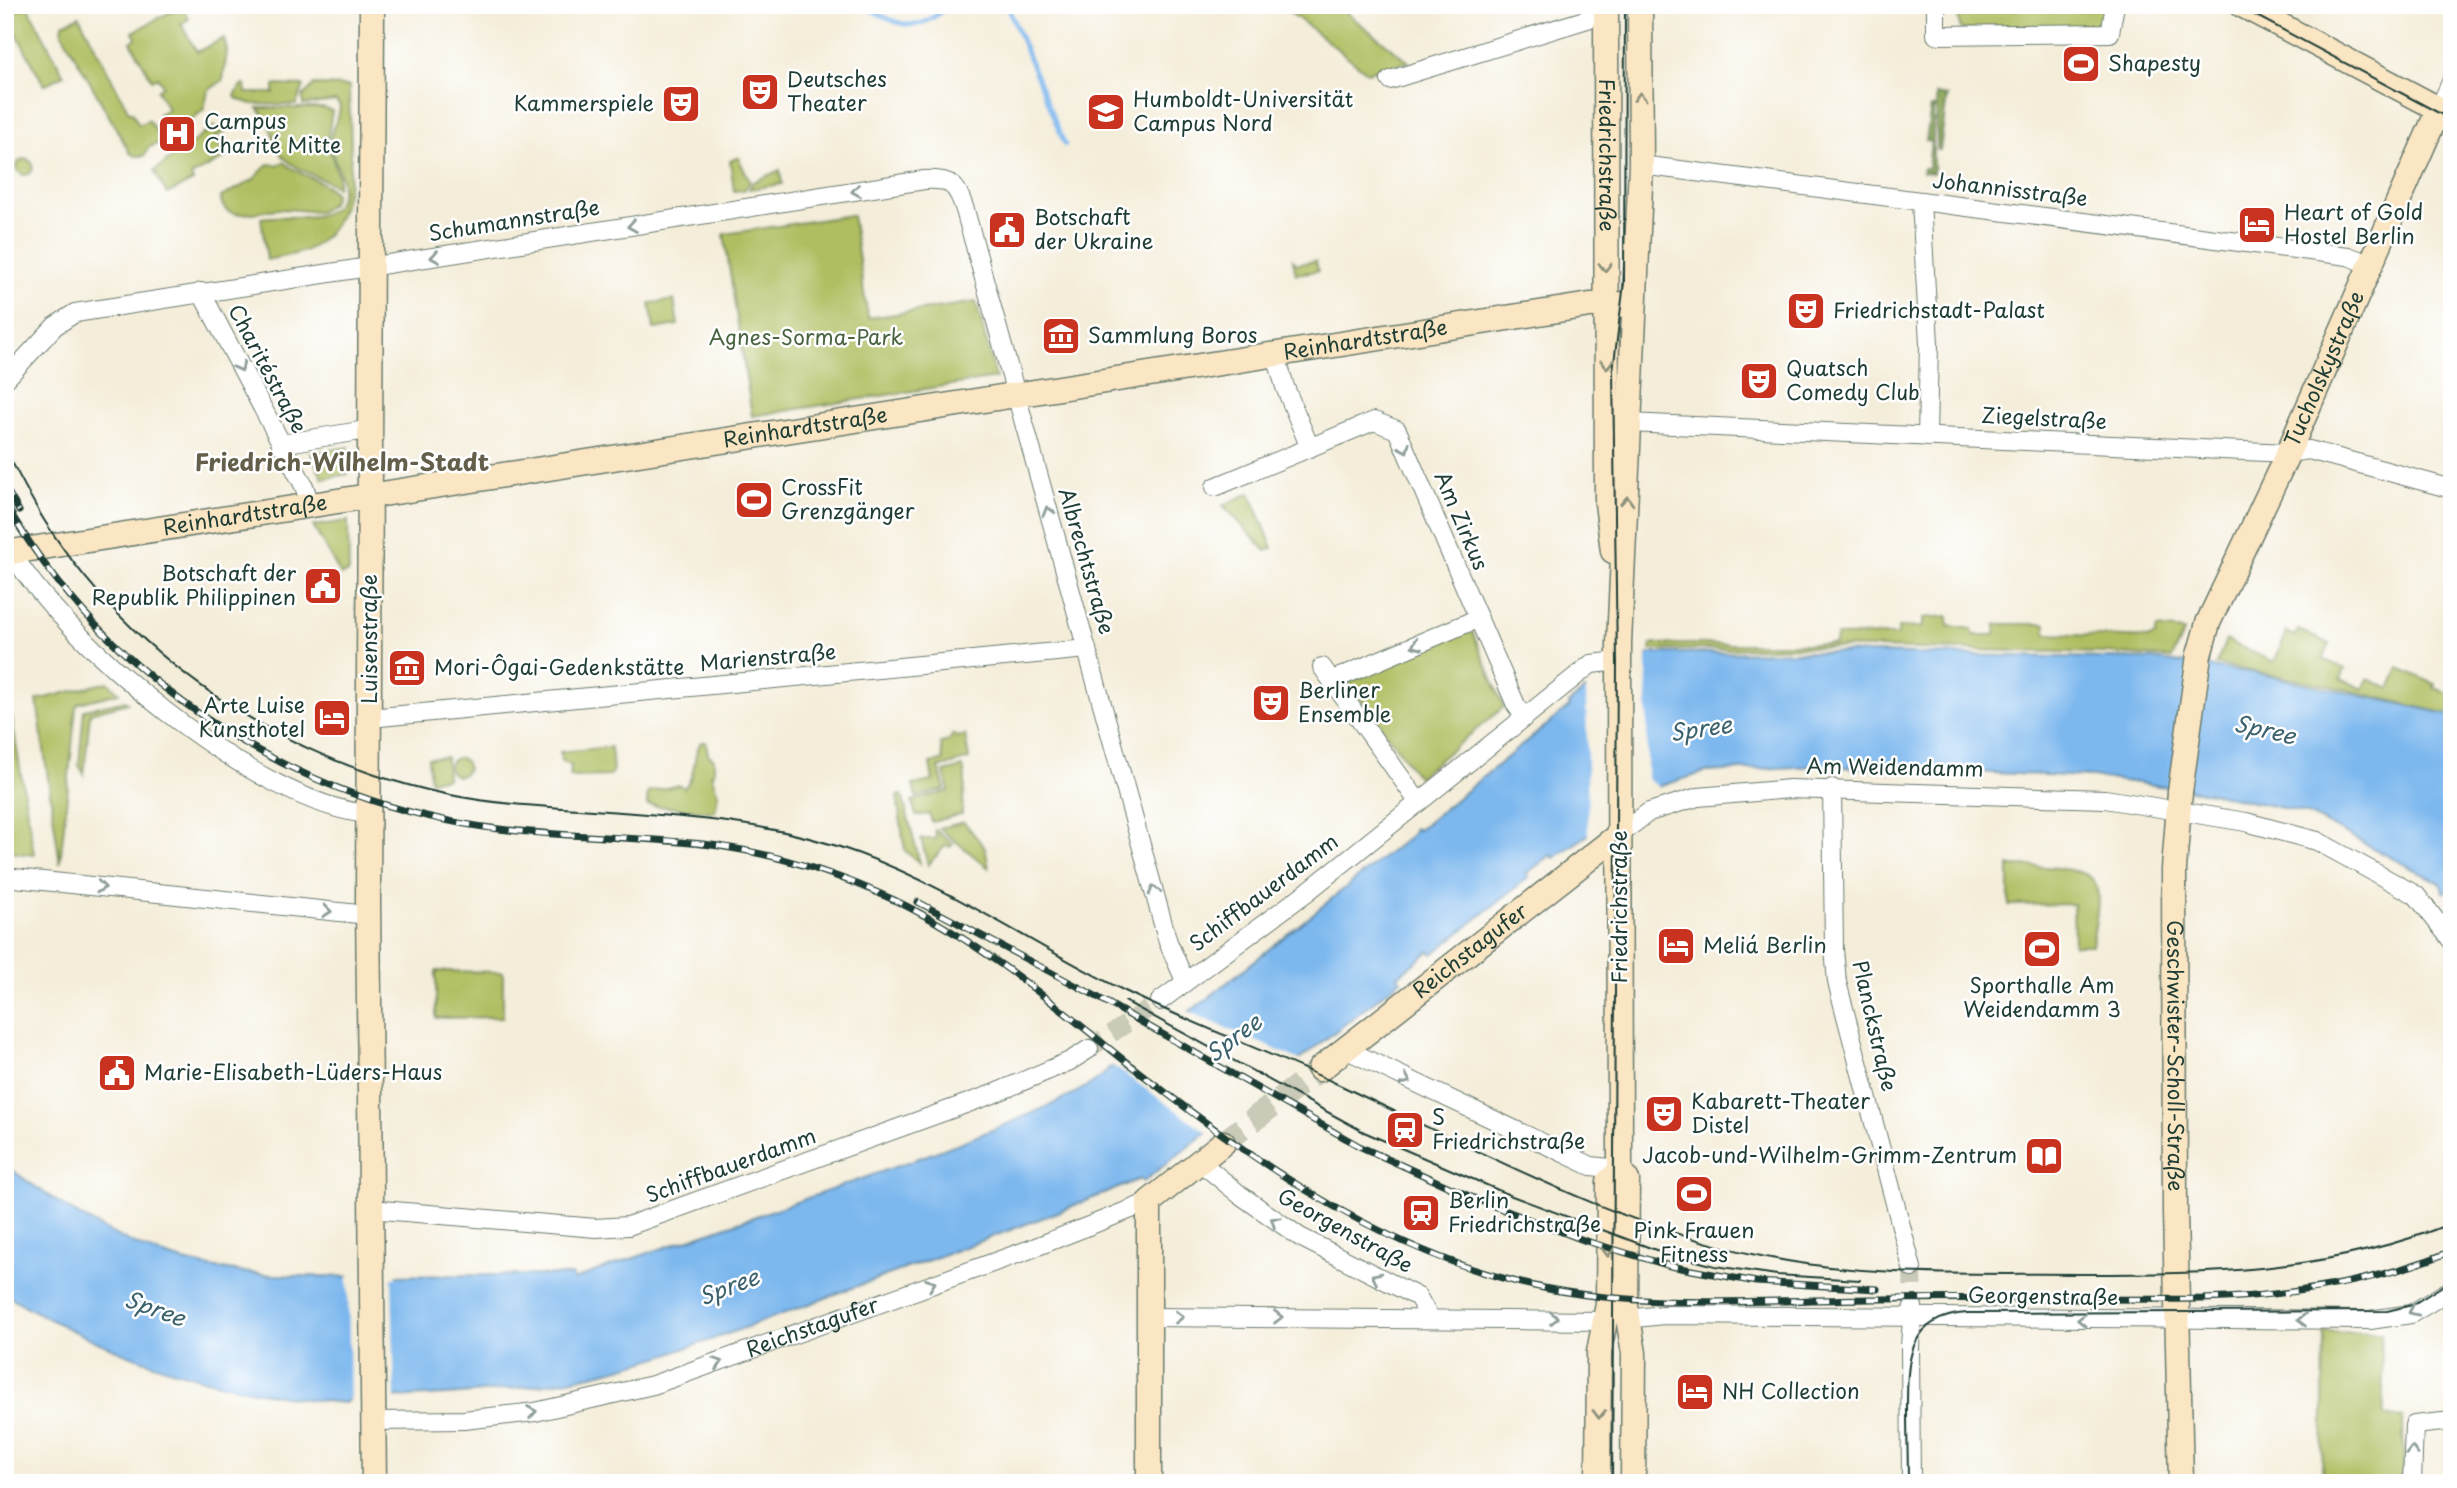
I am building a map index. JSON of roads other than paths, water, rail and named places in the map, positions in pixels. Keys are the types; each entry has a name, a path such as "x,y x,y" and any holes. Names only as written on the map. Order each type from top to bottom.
{"street":[{"name":"Luisenstraße","path":"372,5 372,495 368,915 374,1483"},
{"name":"Friedrichstraße","path":"1619,655 1641,165 1640,5"},
{"path":"1936,5 1936,35 2110,33 2115,5"},
{"path":"2242,5 2445,113"},
{"name":"Friedrichstraße","path":"1598,1483 1599,1352 1617,1320 1627,1180 1620,1170 1619,655 1615,567 1607,503 1606,11"},
{"path":"1391,80 1606,11"},
{"name":"Tucholskystraße","path":"2179,801 2199,655 2213,613 2372,265 2445,113 2452,80"},
{"name":"Johannisstraße","path":"1641,165 2348,256 2372,265"},
{"name":"Albrechtstraße","path":"924,180 941,179 958,188 1168,942 1185,981"},
{"name":"Schumannstraße","path":"5,380 65,318 75,313 924,180"},
{"path":"1922,201 1929,344 1927,437"},
{"name":"Charitéstraße","path":"201,292 304,486 310,504"},
{"path":"1606,305 1633,304"},
{"name":"Reinhardtstraße","path":"7,549 1606,305"},
{"path":"1276,355 1310,447"},
{"name":"Am Zirkus","path":"1215,487 1374,421 1397,430 1516,705 1524,716"},
{"name":"Ziegelstraße","path":"1629,423 2288,453 2309,450 2452,489"},
{"path":"281,444 372,429"},
{"path":"7,549 96,651 161,708 259,774 342,811 369,814"},
{"path":"1417,800 1328,673 1476,611"},
{"name":"Marienstraße","path":"370,718 1087,649"},
{"name":"Schiffbauerdamm","path":"1160,1000 1307,891 1417,800 1591,664 1619,655"},
{"name":"Am Weidendamm","path":"1620,827 1649,812 1701,796 1832,788 2179,801 2317,841 2416,895 2452,941"},
{"name":"Planckstraße","path":"1832,788 1834,949 1838,982 1912,1268"},
{"name":"Geschwister-Scholl-Straße","path":"2179,801 2174,869 2181,1483"},
{"name":"Reichstagufer","path":"1320,1069 1620,827"},
{"path":"5,877 368,915"},
{"name":"Schiffbauerdamm","path":"370,1209 596,1228 628,1226 993,1094 1070,1061 1089,1049"},
{"path":"1345,1049 1591,1166 1620,1170"},
{"name":"Reichstagufer","path":"373,1415 464,1420 535,1412 653,1385 1028,1250 1149,1202 1223,1143"},
{"name":"Georgenstraße","path":"1200,1162 1293,1232 1418,1297 1429,1317"},
{"path":"1149,1202 1149,1483"},
{"name":"Georgenstraße","path":"1149,1317 1617,1320 1663,1315 1913,1312 2178,1321 2382,1320 2410,1314 2452,1289"},
{"path":"1911,1483 1913,1312"},
{"name":"Friedrichstraße","path":"1617,1320 1634,1347 1633,1483"},
{"path":"2412,1483 2412,1429 2418,1423 2452,1420"}],"water":[{"name":"Spree","path":"1823,652 2151,659 2255,673 2452,715 2452,889 2444,892 2440,883 2306,813 2212,793 2093,777 1820,766 1820,761 1814,760 1813,766 1706,772 1660,786 1554,858 1551,855 1527,873 1529,877 1433,954 1430,951 1398,976 1401,980 1143,1182 1140,1179 985,1240 682,1350 592,1375 532,1386 441,1395 350,1399 345,1403 255,1391 169,1369 85,1337 5,1294 5,1165 60,1204 99,1227 161,1254 218,1269 305,1276 573,1275 573,1280 862,1179 1028,1115 1084,1088 1208,998 1411,835 1414,828 1418,830 1569,707 1568,704 1586,689 1651,653"}],"waterway":[{"path":"860,5 894,21 914,25 935,16 948,5"},
{"path":"1007,5 1065,145"}],"tunnel":[{"path":"1089,1049 1160,1001"},
{"path":"1223,1143 1320,1069"},
{"path":"1912,1268 1913,1306"}],"tram line":[{"path":"1612,1483 1617,663 1613,371 1624,283 1625,5"},
{"path":"2236,5 2452,120"},
{"path":"5,449 44,520 85,577 134,629 187,676 246,716 309,749 375,775 443,793 513,804 688,817 732,823 818,840 860,854 928,883 1123,990 1333,1082 1547,1184 1657,1227 1714,1245 1771,1258 1848,1269 1925,1273 2129,1274 2223,1271 2314,1261 2406,1240 2452,1223"},
{"path":"1125,1001 1364,1132 1512,1196 1656,1250 1715,1266 1777,1275 1860,1280"},
{"path":"1908,1483 1907,1393 1910,1360 1921,1333 1932,1323 1947,1316 1967,1313 2387,1311 2412,1305 2452,1280"}],"railway":[{"path":"5,487 19,511"},
{"path":"5,503 47,567 96,626 152,678 214,724 281,762 351,793 424,815 526,832 719,846 786,860 873,891 925,916 985,953 1043,995 1170,1096 1309,1192 1409,1245 1517,1282 1604,1297 1693,1302 1912,1298 2202,1299 2266,1295 2329,1286 2391,1272 2452,1251"},
{"path":"918,902 1092,994 1359,1146 1478,1200 1586,1241 1670,1266 1756,1282 1877,1289"}],"place":[{"name":"Shapesty","path":"2081,64"},
{"name":"Deutsches Theater","path":"760,92"},
{"name":"Kammerspiele","path":"681,104"},
{"name":"Humboldt-Universität Campus Nord","path":"1106,112"},
{"name":"Campus Charité Mitte","path":"177,134"},
{"name":"Heart of Gold Hostel Berlin","path":"2257,225"},
{"name":"Botschaft der Ukraine","path":"1007,230"},
{"name":"Friedrichstadt-Palast","path":"1806,311"},
{"name":"Sammlung Boros","path":"1061,336"},
{"name":"Quatsch Comedy Club","path":"1759,381"},
{"name":"CrossFit Grenzgänger","path":"754,500"},
{"name":"Botschaft der Republik Philippinen","path":"323,586"},
{"name":"Mori-Ôgai-Gedenkstätte","path":"407,668"},
{"name":"Berliner Ensemble","path":"1271,703"},
{"name":"Arte Luise Kunsthotel","path":"332,718"},
{"name":"Meliá Berlin","path":"1676,946"},
{"name":"Sporthalle Am Weidendamm 3","path":"2042,949"},
{"name":"Marie-Elisabeth-Lüders-Haus","path":"117,1073"},
{"name":"Kabarett-Theater Distel","path":"1664,1114"},
{"name":"S Friedrichstraße","path":"1405,1130"},
{"name":"Jacob-und-Wilhelm-Grimm-Zentrum","path":"2044,1156"},
{"name":"Pink Frauen Fitness","path":"1694,1194"},
{"name":"Berlin Friedrichstraße","path":"1421,1213"},
{"name":"NH Collection","path":"1695,1392"}],"district":[{"name":"Friedrich-Wilhelm-Stadt","path":"342,463"}],"park label":[{"name":"Agnes-Sorma-Park","path":"806,338"}]}
